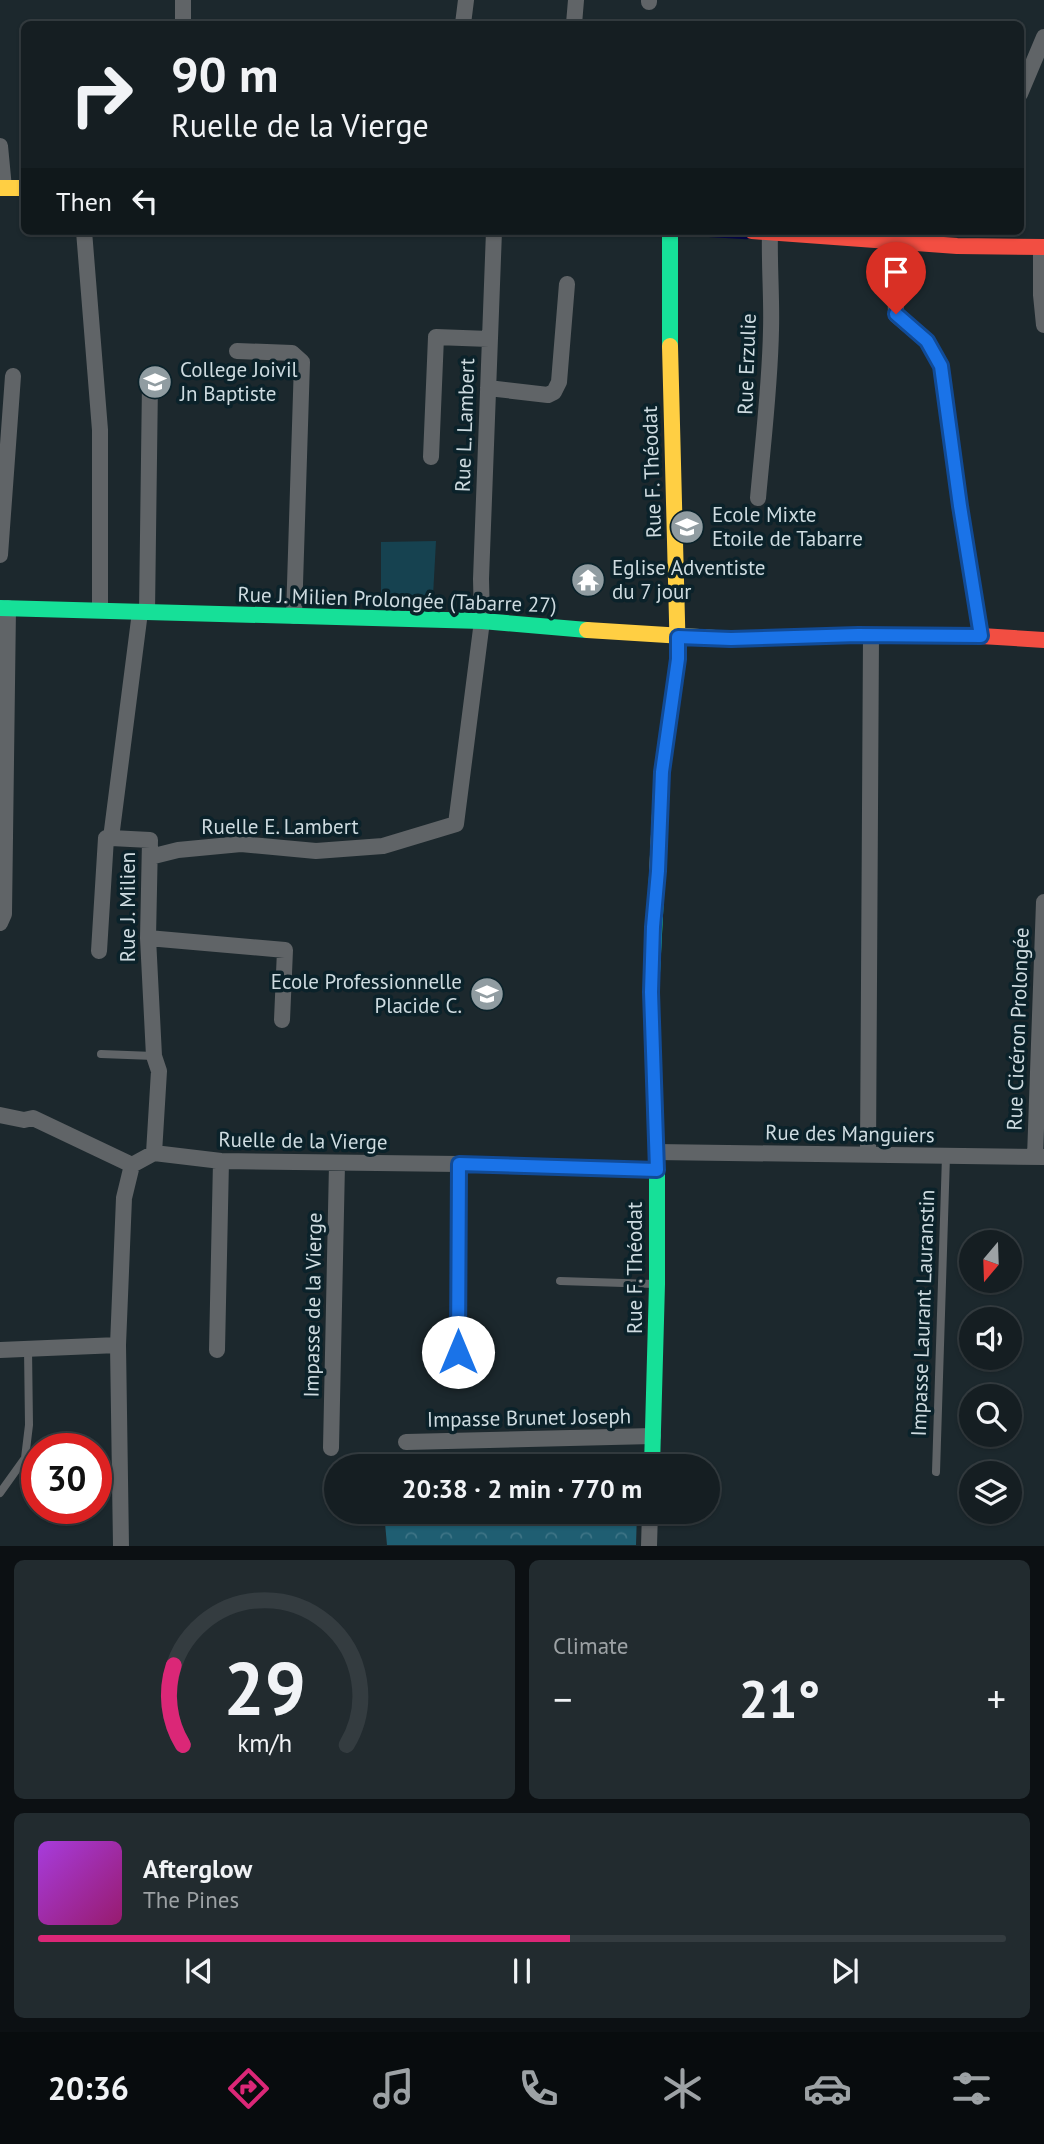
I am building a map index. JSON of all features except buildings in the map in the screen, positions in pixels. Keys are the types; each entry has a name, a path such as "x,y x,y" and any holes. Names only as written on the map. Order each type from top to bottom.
{"street":[{"path":"183,0 183,21"},
{"path":"463,21 466,0"},
{"path":"574,21 576,0"},
{"path":"1024,84 1044,37"},
{"path":"0,146 2,188 21,188"},
{"path":"84,235 100,430 100,610"},
{"name":"Rue L. Lambert","path":"482,621 481,579 494,235"},
{"name":"Rue F. Théodat","path":"652,1454 657,1284 657,1170 651,992 653,927 662,772 678,659 670,380 670,235"},
{"name":"Rue Erzulie","path":"758,498 771,328 768,267 770,235"},
{"path":"870,235 894,241 960,238 1042,247 1041,295 1044,325"},
{"path":"894,241 896,314 927,341 941,366 981,636"},
{"path":"488,388 548,395 554,392 559,382 567,284"},
{"path":"431,457 436,337 489,339"},
{"path":"237,351 292,353 302,362 294,616"},
{"path":"0,555 13,376"},
{"name":"Rue J. Milien","path":"150,382 143,612 111,838 150,841 148,938 153,1056 159,1071 154,1153"},
{"path":"2,919 4,608"},
{"name":"Rue J. Milien Prolongée (Tabarre 27)","path":"4,608 482,621 731,639 981,636 1044,640"},
{"name":"Ruelle E. Lambert","path":"150,857 178,850 241,844 316,851 383,846 456,824 482,621"},
{"path":"868,1155 870,636"},
{"path":"99,951 106,838 111,838"},
{"name":"Rue Cicéron Prolongée","path":"1039,1157 1044,902"},
{"path":"148,938 285,950 282,1020"},
{"path":"0,1115 33,1118 132,1165"},
{"name":"Rue des Manguiers","path":"656,1152 1039,1157"},
{"path":"121,1545 118,1345 124,1198 132,1165 154,1153"},
{"name":"Ruelle de la Vierge","path":"154,1153 221,1161 657,1170"},
{"path":"217,1350 221,1161"},
{"name":"Impasse de la Vierge","path":"331,1448 337,1164"},
{"path":"458,1352 459,1164"},
{"path":"0,1350 118,1345"},
{"name":"Impasse Brunet Joseph","path":"406,1442 653,1436"},
{"path":"649,1545 650,1524"}],"lane":[{"path":"101,1054 153,1056"},
{"name":"Impasse Laurant Lauranstin","path":"936,1472 946,1156"},
{"path":"559,1281 657,1284"},
{"path":"0,1493 25,1458 29,1425 27,1349"}],"shaded area":[{"path":"436,541 433,596 381,605 381,542"}],"green space":[{"path":"385,1524 637,1524 636,1545 387,1545"}],"waterway":[{"path":"712,235 747,237"}],"traffic: fast":[{"path":"670,235 670,346"},
{"path":"0,608 482,621 587,630"},
{"path":"652,1454 657,1170 651,992 657,876"}],"traffic: slow":[{"path":"0,188 21,188"},
{"path":"657,876 662,772 678,659 670,346"},
{"path":"587,630 731,639 920,636"}],"traffic: jam":[{"path":"807,235 957,246 1044,247"},
{"path":"920,636 1044,640"}],"place":[{"name":"College Joivil Jn Baptiste","path":"155,382"},
{"name":"Ecole Mixte Etoile de Tabarre","path":"687,527"},
{"name":"Eglise Adventiste du 7 jour","path":"588,580"},
{"name":"Ecole Professionnelle Placide C.","path":"487,994"}],"route":[{"path":"458,1352 459,1164 657,1170 651,992 653,927 662,772 678,659 678,637 731,639 858,635 981,636 941,366 927,341 896,314"}]}
